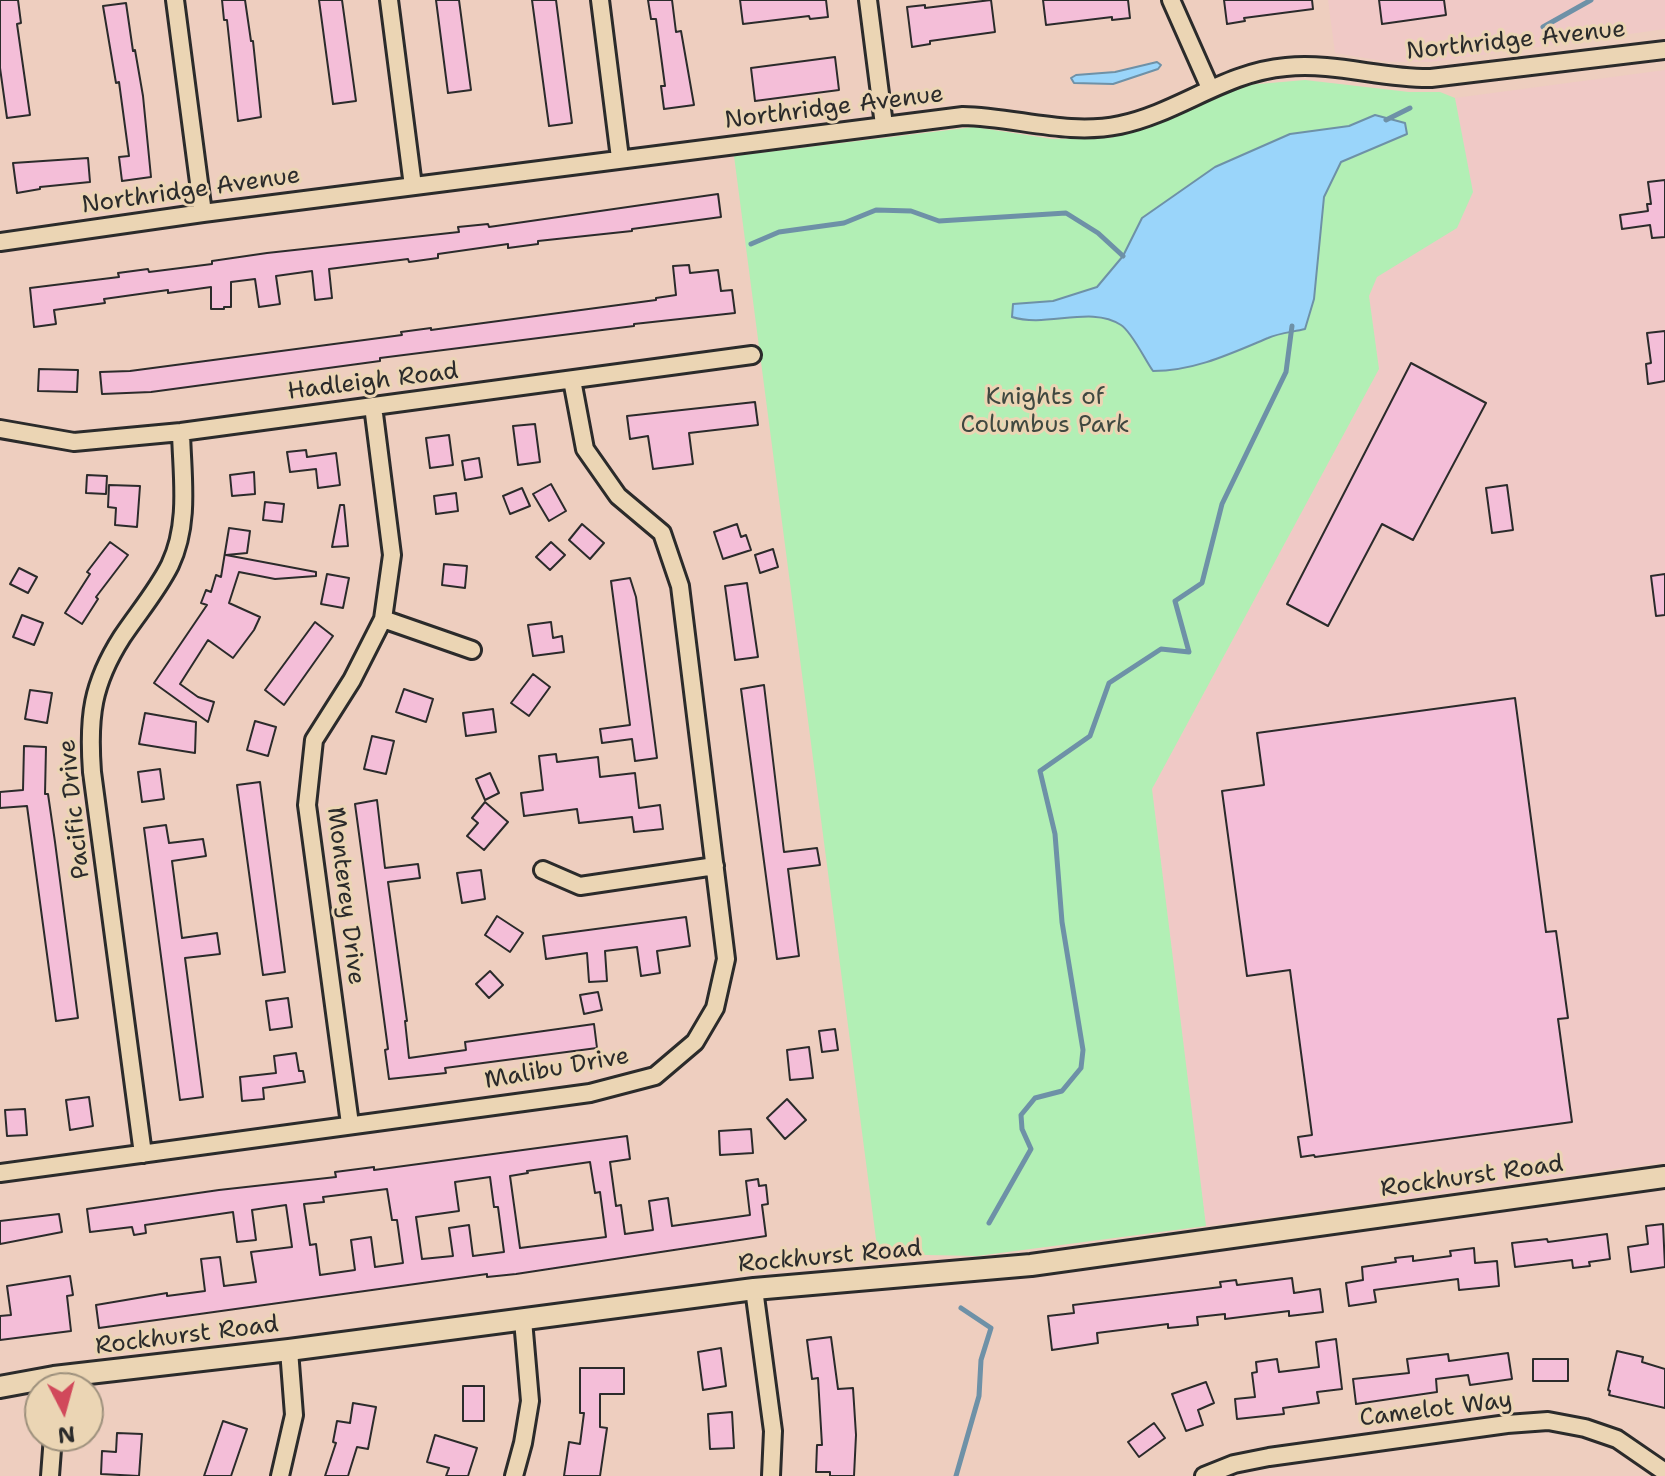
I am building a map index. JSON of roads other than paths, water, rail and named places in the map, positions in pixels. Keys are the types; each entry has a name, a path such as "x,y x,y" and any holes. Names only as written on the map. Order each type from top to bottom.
{"street":[{"path":"175,0 203,213"},
{"path":"389,0 413,186"},
{"path":"600,0 620,158"},
{"path":"868,0 884,125"},
{"path":"1171,0 1210,88"},
{"name":"Northridge Avenue","path":"0,242 620,158 963,116 1066,129 1102,128 1142,119 1239,76 1285,67 1332,67 1410,79 1665,50"},
{"name":"Hadleigh Road","path":"0,429 74,442 181,432 752,355"},
{"name":"Malibu Drive","path":"0,1173 590,1093 655,1076 695,1042 715,1008 726,959 680,586 662,533 618,496 585,449 572,380"},
{"name":"Monterey Drive","path":"350,1124 307,805 314,740 352,680 383,619 392,555 373,406"},
{"name":"Pacific Drive","path":"143,1154 92,772 89,729 98,684 121,638 171,564 184,517 181,432"},
{"path":"383,619 472,650"},
{"path":"543,870 580,886 715,866"},
{"name":"Rockhurst Road","path":"104,1376 754,1289 1031,1265 1665,1177"},
{"path":"754,1289 773,1431 771,1476"},
{"path":"514,1476 530,1401 523,1320"},
{"path":"280,1476 294,1415 289,1350"},
{"name":"Rockhurst Road","path":"0,1387 24,1385"},
{"name":"Camelot Way","path":"1204,1476 1234,1464 1269,1457 1548,1421 1585,1428 1617,1439 1665,1472"},
{"path":"50,1476 52,1452"}],"water":[{"path":"1157,62 1161,65 1158,69 1113,84 1074,83 1071,78 1115,72"},
{"path":"1375,115 1405,123 1407,134 1341,162 1324,197 1314,299 1305,329 1272,336 1197,365 1153,371 1130,334 1109,319 1026,320 1012,317 1013,304 1053,301 1097,287 1123,256 1142,218 1215,167 1290,134 1349,126"}],"waterway":[{"path":"1543,27 1591,0"},
{"path":"1386,120 1410,108"},
{"path":"751,244 779,232 844,223 876,210 911,211 939,221 1066,213 1098,233 1123,256"},
{"path":"989,1223 1031,1149 1022,1129 1021,1115 1035,1098 1062,1091 1081,1068 1083,1050 1062,922 1055,834 1040,771 1090,736 1109,683 1161,649 1189,652 1175,601 1202,583 1222,504 1286,372 1292,326"},
{"path":"956,1476 979,1396 981,1360 991,1328 961,1308"}],"park label":[{"name":"Knights of Columbus Park","path":"1045,412"}]}
